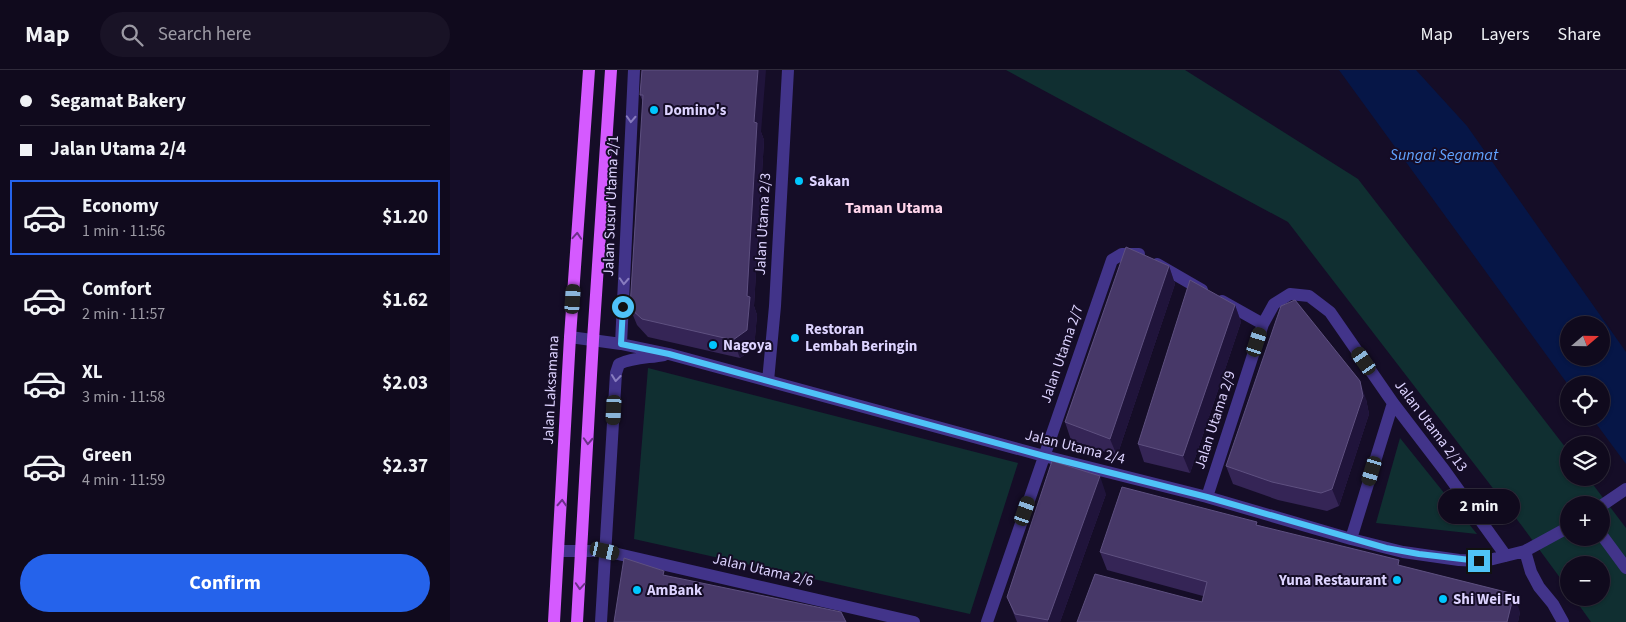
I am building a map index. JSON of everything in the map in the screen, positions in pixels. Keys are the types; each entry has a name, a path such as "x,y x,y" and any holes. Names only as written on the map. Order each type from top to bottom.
{"main road":[{"name":"Jalan Laksamana","path":"554,622 570,337 589,70"},
{"path":"577,622 611,70"}],"street":[{"name":"Jalan Susur Utama 2/1","path":"621,344 634,70"},
{"name":"Jalan Utama 2/3","path":"768,381 775,306 788,70"},
{"name":"Jalan Utama 2/7","path":"987,622 1112,260 1122,254 1138,253 1263,324"},
{"name":"Jalan Utama 2/13","path":"1263,324 1274,304 1290,294 1309,296 1330,312 1393,403 1506,556"},
{"name":"Jalan Utama 2/9","path":"1207,497 1263,324"},
{"name":"Jalan Utama 2/4","path":"570,337 621,344 669,354 1044,456 1207,497 1351,539 1403,552 1479,561 1526,551 1560,532"},
{"path":"601,622 616,373 619,364 629,359 669,354"},
{"path":"1351,539 1393,403"},
{"path":"1610,500 1626,489"},
{"path":"1610,546 1626,568"},
{"name":"Jalan Utama 2/6","path":"559,551 605,551 885,619 914,622"},
{"path":"1526,551 1531,572 1538,587 1553,604 1563,622"}],"green space":[{"path":"1006,70 1185,70 1358,179 1560,440 1560,486 1594,486 1602,496 1560,496 1560,546 1610,546 1610,507 1626,528 1626,622 1591,622 1580,606 1610,606 1610,556 1560,556 1560,578 1288,222"},
{"path":"648,368 1018,463 970,614 634,539"},
{"path":"1400,438 1477,534 1376,523"}],"water":[{"name":"Sungai Segamat","path":"1339,70 1416,70 1467,126 1601,316 1560,316 1560,366 1610,366 1610,329 1626,352 1626,464 1610,442 1610,436 1605,436 1598,426 1610,426 1610,376 1562,376"}],"building":[{"path":"642,70 758,70 754,122 757,123 747,296 750,297 747,330 733,340 642,319 630,308 643,95 640,95"},
{"path":"1126,247 1169,266 1110,439 1065,422"},
{"path":"1190,280 1235,305 1183,456 1138,444"},
{"path":"1295,300 1360,381 1363,396 1332,489 1321,493 1272,482 1226,466 1281,306"},
{"path":"1052,461 1100,476 1048,620 1015,614 1007,597"},
{"path":"1122,487 1257,522 1256,525 1399,560 1398,565 1514,594 1507,622 1077,622 1095,574 1202,602 1207,582 1100,552"},
{"path":"624,558 664,571 663,575 841,612 846,622 614,622"}],"place":[{"name":"Domino's","path":"654,110"},
{"name":"Sakan","path":"799,181"},
{"name":"Restoran Lembah Beringin","path":"795,338"},
{"name":"Nagoya","path":"713,345"},
{"name":"Yuna Restaurant","path":"1397,580"},
{"name":"AmBank","path":"637,590"},
{"name":"Shi Wei Fu","path":"1443,599"}],"district":[{"name":"Taman Utama","path":"894,208"}],"route":[{"path":"623,307 621,344 669,354 1044,456 1207,497 1386,548 1459,560 1479,561"}]}
